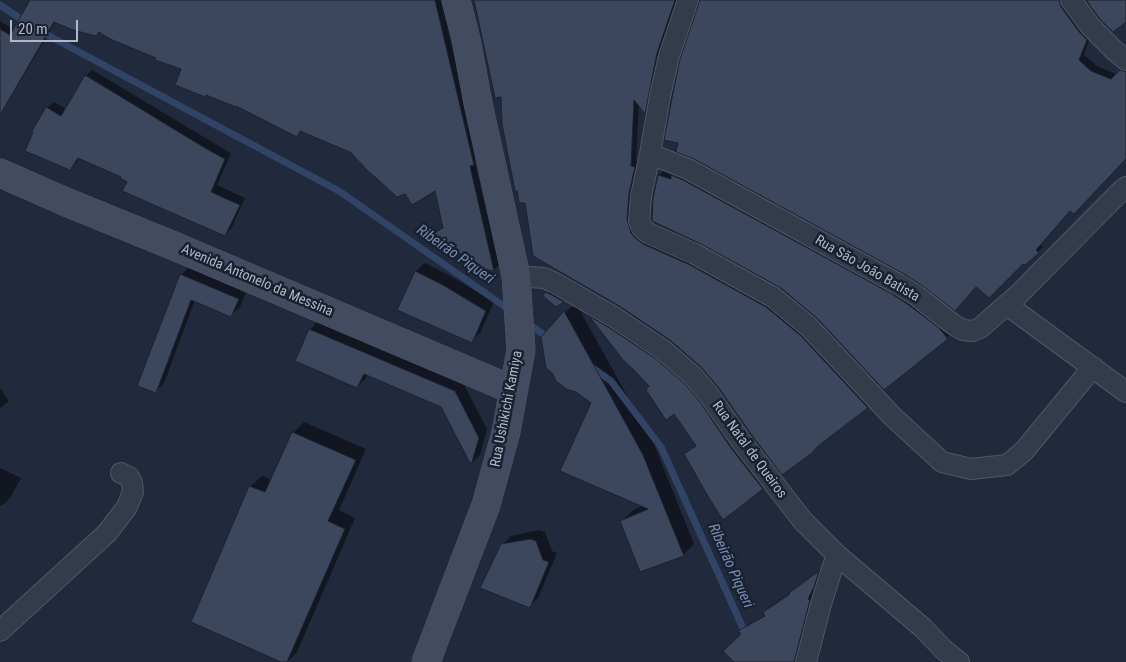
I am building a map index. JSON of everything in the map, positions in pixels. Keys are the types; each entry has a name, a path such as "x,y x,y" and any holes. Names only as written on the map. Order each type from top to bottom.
{"main road":[{"name":"Rua Ushikichi Kamiya","path":"426,662 486,505 506,432 521,350 517,282 478,104 466,39 456,0"},
{"name":"Avenida Antonelo da Messina","path":"0,173 513,390"}],"street":[{"path":"688,0 669,56 660,96 641,196 639,220 642,228 648,233 695,254 773,298 809,327 892,416 942,462 971,469 1007,465 1024,451 1093,368"},
{"path":"1071,0 1090,26 1126,60"},
{"name":"Rua São João Batista","path":"650,154 688,169 898,284 917,296 954,325 963,330 972,331 980,328 1019,294 1126,187"},
{"name":"Rua Natal de Queiros","path":"517,282 544,278 555,282 614,317 663,350 692,376 709,395 741,441 803,521 837,556 923,628 959,662"},
{"path":"1007,305 1126,392"},
{"path":"0,631 107,533 127,507 133,492 132,483 129,477 121,473"},
{"path":"806,662 824,595 837,556"}],"building":[{"path":"30,0 435,0 474,165 470,166 494,271 477,268 434,233 443,228 435,191 412,205 405,194 397,197 366,169 352,153 300,131 297,137 236,106 206,95 205,97 175,85 181,69 155,60 156,58 110,39 99,32 96,36 73,30 54,22 0,115 0,29 10,35"},
{"path":"474,0 675,0 657,53 645,114 634,100 631,166 635,167 629,194 627,220 631,233 643,244 690,265 766,307 801,336 868,408 782,475 719,388 701,367 670,340 621,307 533,256 525,203 519,203 517,191 515,191 502,124 501,97 495,98"},
{"path":"700,0 1059,0 1061,7 1087,40 1079,60 1091,71 1111,79 1120,70 1126,72 1126,159 1074,214 1070,211 1036,250 1039,253 1025,265 1023,264 989,298 976,287 955,311 904,274 694,159 676,152 678,143 664,140 680,59"},
{"path":"1086,0 1126,0 1126,22 1113,32 1099,18"},
{"path":"85,75 225,159 211,192 240,205 225,236 122,191 127,182 121,177 78,158 70,170 25,151 32,131 46,107 61,116"},
{"path":"658,175 671,179 671,175 683,180 892,294 939,328 948,339 884,390 818,319 781,288 701,244 652,221 653,198"},
{"path":"415,271 443,285 486,311 472,343 397,310"},
{"path":"180,274 239,299 231,317 191,300 156,393 137,386"},
{"path":"545,292 564,302 556,307 543,296"},
{"path":"564,311 643,455 684,556 640,572 620,521 648,509 560,471 591,403 576,392 566,389 556,381 553,374 546,368 541,337"},
{"path":"589,316 656,359 685,384 763,489 723,520 684,454 696,446 674,414 666,420 646,390 649,386 624,361"},
{"path":"309,329 455,391 479,438 471,465 441,407 364,374 357,388 295,361"},
{"path":"292,432 356,460 328,521 345,529 287,662 281,662 191,622 249,486 265,492"},
{"path":"530,539 536,541 543,560 549,562 530,608 480,588 501,544"},
{"path":"819,571 808,599 810,600 794,662 734,662 723,651 741,634 738,631 765,616 763,612"}],"waterway":[{"name":"Ribeirão Piqueri","path":"0,5 27,23"},
{"name":"Ribeirão Piqueri","path":"40,31 339,191 511,311"},
{"name":"Ribeirão Piqueri","path":"526,322 550,339"},
{"name":"Ribeirão Piqueri","path":"590,366 611,381 661,447 747,637"}]}
